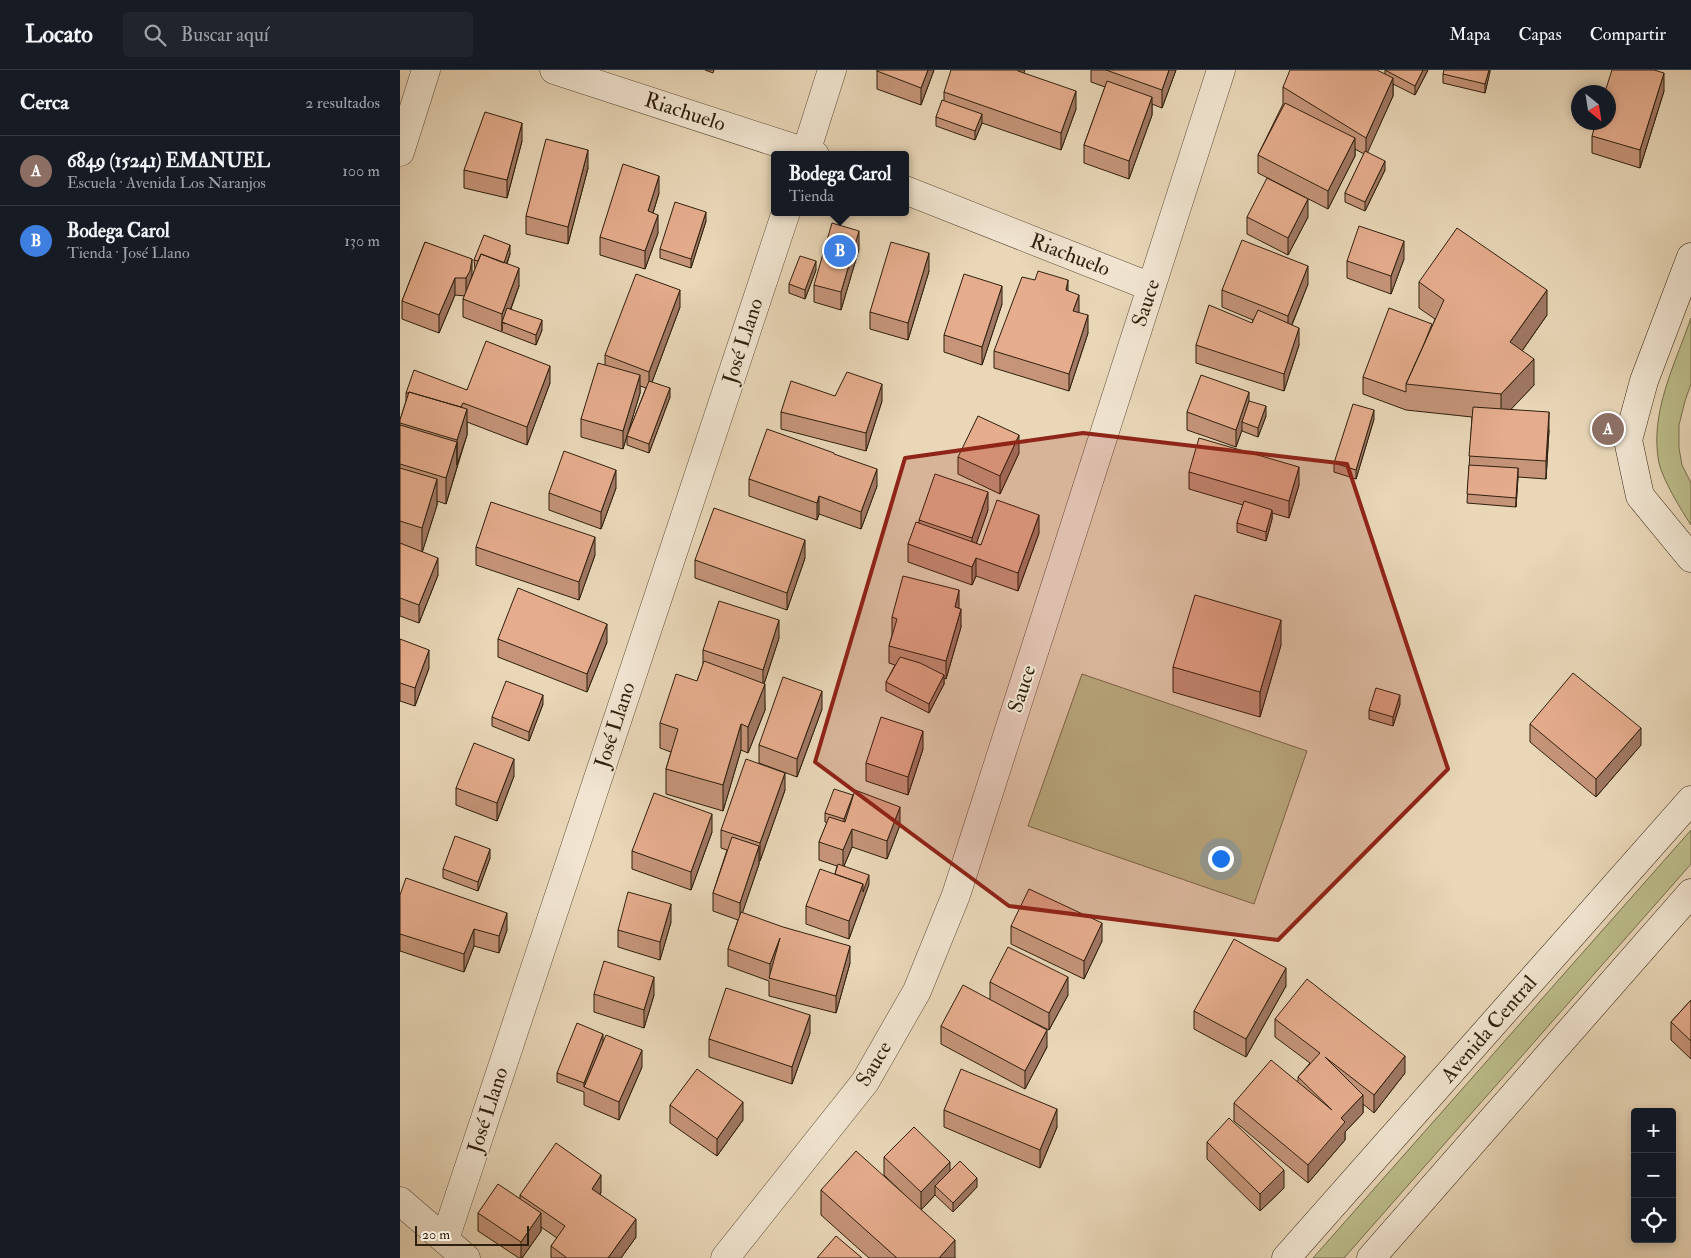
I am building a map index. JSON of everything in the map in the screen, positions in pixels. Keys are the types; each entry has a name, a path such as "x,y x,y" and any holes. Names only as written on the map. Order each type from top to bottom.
{"street":[{"path":"400,152 426,70"},
{"name":"Riachuelo","path":"554,70 800,151"},
{"path":"810,151 832,70"},
{"name":"Sauce","path":"725,1258 865,1082 917,991 956,895 1221,70"},
{"name":"Riachuelo","path":"909,192 1151,287"},
{"name":"José Llano","path":"445,1238 785,216"},
{"path":"1691,257 1644,381 1628,440 1640,496 1691,558"},
{"name":"Avenida Central","path":"1286,1258 1691,800"},
{"path":"1371,1258 1691,893"},
{"path":"400,1201 466,1258"}],"highlighted area":[{"path":"1083,433 1347,464 1448,769 1278,940 1009,906 815,762 905,458"}],"green space":[{"path":"1691,318 1691,384 1679,425 1679,448 1682,465 1691,483 1691,525 1664,478 1659,463 1657,445 1658,426 1665,389"},
{"path":"1082,674 1307,751 1254,904 1028,826"},
{"path":"1691,830 1691,864 1344,1258 1313,1258"}],"building":[{"path":"877,70 928,70 921,88"},
{"path":"951,70 1018,70 1076,91 1061,133 944,92"},
{"path":"1106,70 1169,70 1162,90"},
{"path":"1290,70 1377,70 1393,78 1366,138 1283,87"},
{"path":"1385,70 1423,70 1415,86"},
{"path":"1444,70 1489,70 1485,84 1443,74"},
{"path":"1612,70 1654,70 1664,73 1640,150 1592,136 1594,130 1616,130 1616,85 1607,85"},
{"path":"1107,81 1152,97 1129,161 1084,145"},
{"path":"942,100 982,114 975,131 936,117"},
{"path":"1285,103 1355,138 1328,191 1258,155"},
{"path":"485,112 522,123 507,180 464,170"},
{"path":"546,139 588,150 568,227 526,216"},
{"path":"1365,151 1385,161 1365,202 1345,193"},
{"path":"623,164 659,176 648,211 658,215 645,251 600,237"},
{"path":"1267,178 1308,199 1288,238 1247,217"},
{"path":"675,202 706,212 691,259 660,249"},
{"path":"832,223 859,231 841,292 814,285"},
{"path":"1359,226 1404,241 1391,276 1347,261"},
{"path":"1457,228 1547,290 1510,342 1534,359 1501,394 1406,384 1444,300 1419,282"},
{"path":"484,235 510,245 504,263 481,254 478,261 474,260"},
{"path":"1242,240 1308,266 1288,316 1222,290"},
{"path":"425,242 472,259 470,271 466,278 455,278 439,315 402,301"},
{"path":"891,242 929,253 908,323 870,312"},
{"path":"481,254 519,268 502,314 463,299"},
{"path":"800,256 816,261 805,290 789,284"},
{"path":"1038,271 1068,280 1066,290 1079,295 1073,311 1088,315 1069,374 994,351 1022,277 1035,280"},
{"path":"636,274 680,290 649,372 605,355"},
{"path":"964,274 1002,286 982,347 944,335"},
{"path":"1209,305 1252,323 1258,310 1299,328 1284,374 1196,345"},
{"path":"507,308 542,320 536,335 502,322"},
{"path":"1389,308 1432,324 1406,384 1406,392 1363,377"},
{"path":"486,341 550,366 527,427 463,403 461,407 409,392 406,393 414,370 467,390"},
{"path":"598,363 640,375 623,431 581,419"},
{"path":"847,372 882,384 866,433 781,412 791,381 835,396"},
{"path":"1201,375 1249,392 1236,430 1187,412"},
{"path":"649,381 670,388 649,444 627,436"},
{"path":"409,392 467,409 457,440 400,423"},
{"path":"1249,401 1266,406 1258,428 1242,422"},
{"path":"1353,404 1374,410 1356,470 1334,463"},
{"path":"1473,407 1549,412 1546,461 1469,456"},
{"path":"978,416 1019,435 1000,476 958,457"},
{"path":"400,425 457,442 446,478 400,464"},
{"path":"767,429 877,469 861,512 819,496 817,503 749,479"},
{"path":"1199,438 1299,467 1289,501 1189,472"},
{"path":"564,451 616,470 601,512 549,493"},
{"path":"1469,465 1518,468 1516,498 1467,494"},
{"path":"400,468 437,479 422,528 400,521"},
{"path":"935,474 988,492 972,538 919,520"},
{"path":"997,500 1039,515 1018,573 976,558 972,567 908,544 916,522 981,545"},
{"path":"1244,501 1272,510 1266,532 1237,523"},
{"path":"491,502 595,537 579,582 476,547"},
{"path":"714,508 805,540 787,593 695,560"},
{"path":"400,543 438,558 419,605 400,598"},
{"path":"903,576 959,590 955,607 961,609 946,661 889,646 897,619 892,617"},
{"path":"518,588 607,624 587,674 498,639"},
{"path":"1195,595 1281,620 1260,692 1173,667"},
{"path":"719,601 779,620 763,670 703,650"},
{"path":"400,639 429,650 415,688 400,683"},
{"path":"900,657 920,663 944,675 929,704 886,682"},
{"path":"704,661 765,684 748,727 741,724 723,785 666,769 678,729 660,723 676,674 697,681"},
{"path":"1573,673 1641,728 1596,779 1530,724"},
{"path":"783,677 822,691 797,759 759,745"},
{"path":"506,681 543,695 529,732 492,717"},
{"path":"1376,688 1400,695 1393,717 1369,710"},
{"path":"881,717 923,731 908,777 866,763"},
{"path":"474,743 514,759 497,803 456,788"},
{"path":"746,759 785,773 760,843 721,830"},
{"path":"834,789 853,795 844,819 825,813"},
{"path":"855,790 900,807 887,841 852,829 843,850 819,842 829,817 845,822"},
{"path":"654,793 712,814 691,872 632,851"},
{"path":"455,836 490,849 478,882 443,869"},
{"path":"732,837 759,846 740,903 713,893"},
{"path":"838,864 869,875 863,892 863,884 835,874"},
{"path":"820,869 863,884 849,921 806,906"},
{"path":"406,878 507,913 499,936 474,929 464,954 400,934 400,895"},
{"path":"1029,889 1102,923 1084,961 1011,926"},
{"path":"628,892 671,904 660,942 618,930"},
{"path":"741,912 783,927 850,946 836,996 769,978 780,938 770,964 728,949"},
{"path":"1234,939 1286,968 1246,1039 1194,1011"},
{"path":"1008,947 1068,977 1049,1013 990,982"},
{"path":"604,961 654,977 644,1010 594,994"},
{"path":"1307,979 1405,1056 1374,1095 1325,1057 1363,1095 1341,1118 1345,1122 1308,1165 1234,1103 1271,1060 1332,1110 1298,1077 1320,1053 1275,1019"},
{"path":"963,985 1047,1030 1025,1071 941,1026"},
{"path":"726,988 810,1015 792,1067 709,1039"},
{"path":"1691,1000 1691,1041 1671,1022"},
{"path":"577,1023 603,1034 584,1083 557,1073"},
{"path":"606,1035 642,1050 619,1102 584,1087"},
{"path":"697,1069 743,1102 717,1139 670,1105"},
{"path":"961,1069 1057,1109 1040,1150 944,1110"},
{"path":"1229,1118 1284,1170 1260,1194 1207,1142"},
{"path":"914,1127 950,1162 921,1192 884,1157"},
{"path":"556,1143 601,1175 592,1189 636,1219 608,1258 567,1258 551,1246 565,1226 520,1195"},
{"path":"856,1151 955,1240 939,1258 897,1258 821,1190"},
{"path":"960,1161 977,1178 953,1203 935,1186"},
{"path":"498,1184 541,1213 521,1242 478,1213"},
{"path":"836,1236 862,1258 817,1258"}],"place":[{"name":"Bodega Carol","path":"840,251"},
{"name":"6849 (15241) EMANUEL","path":"1608,429"}]}
